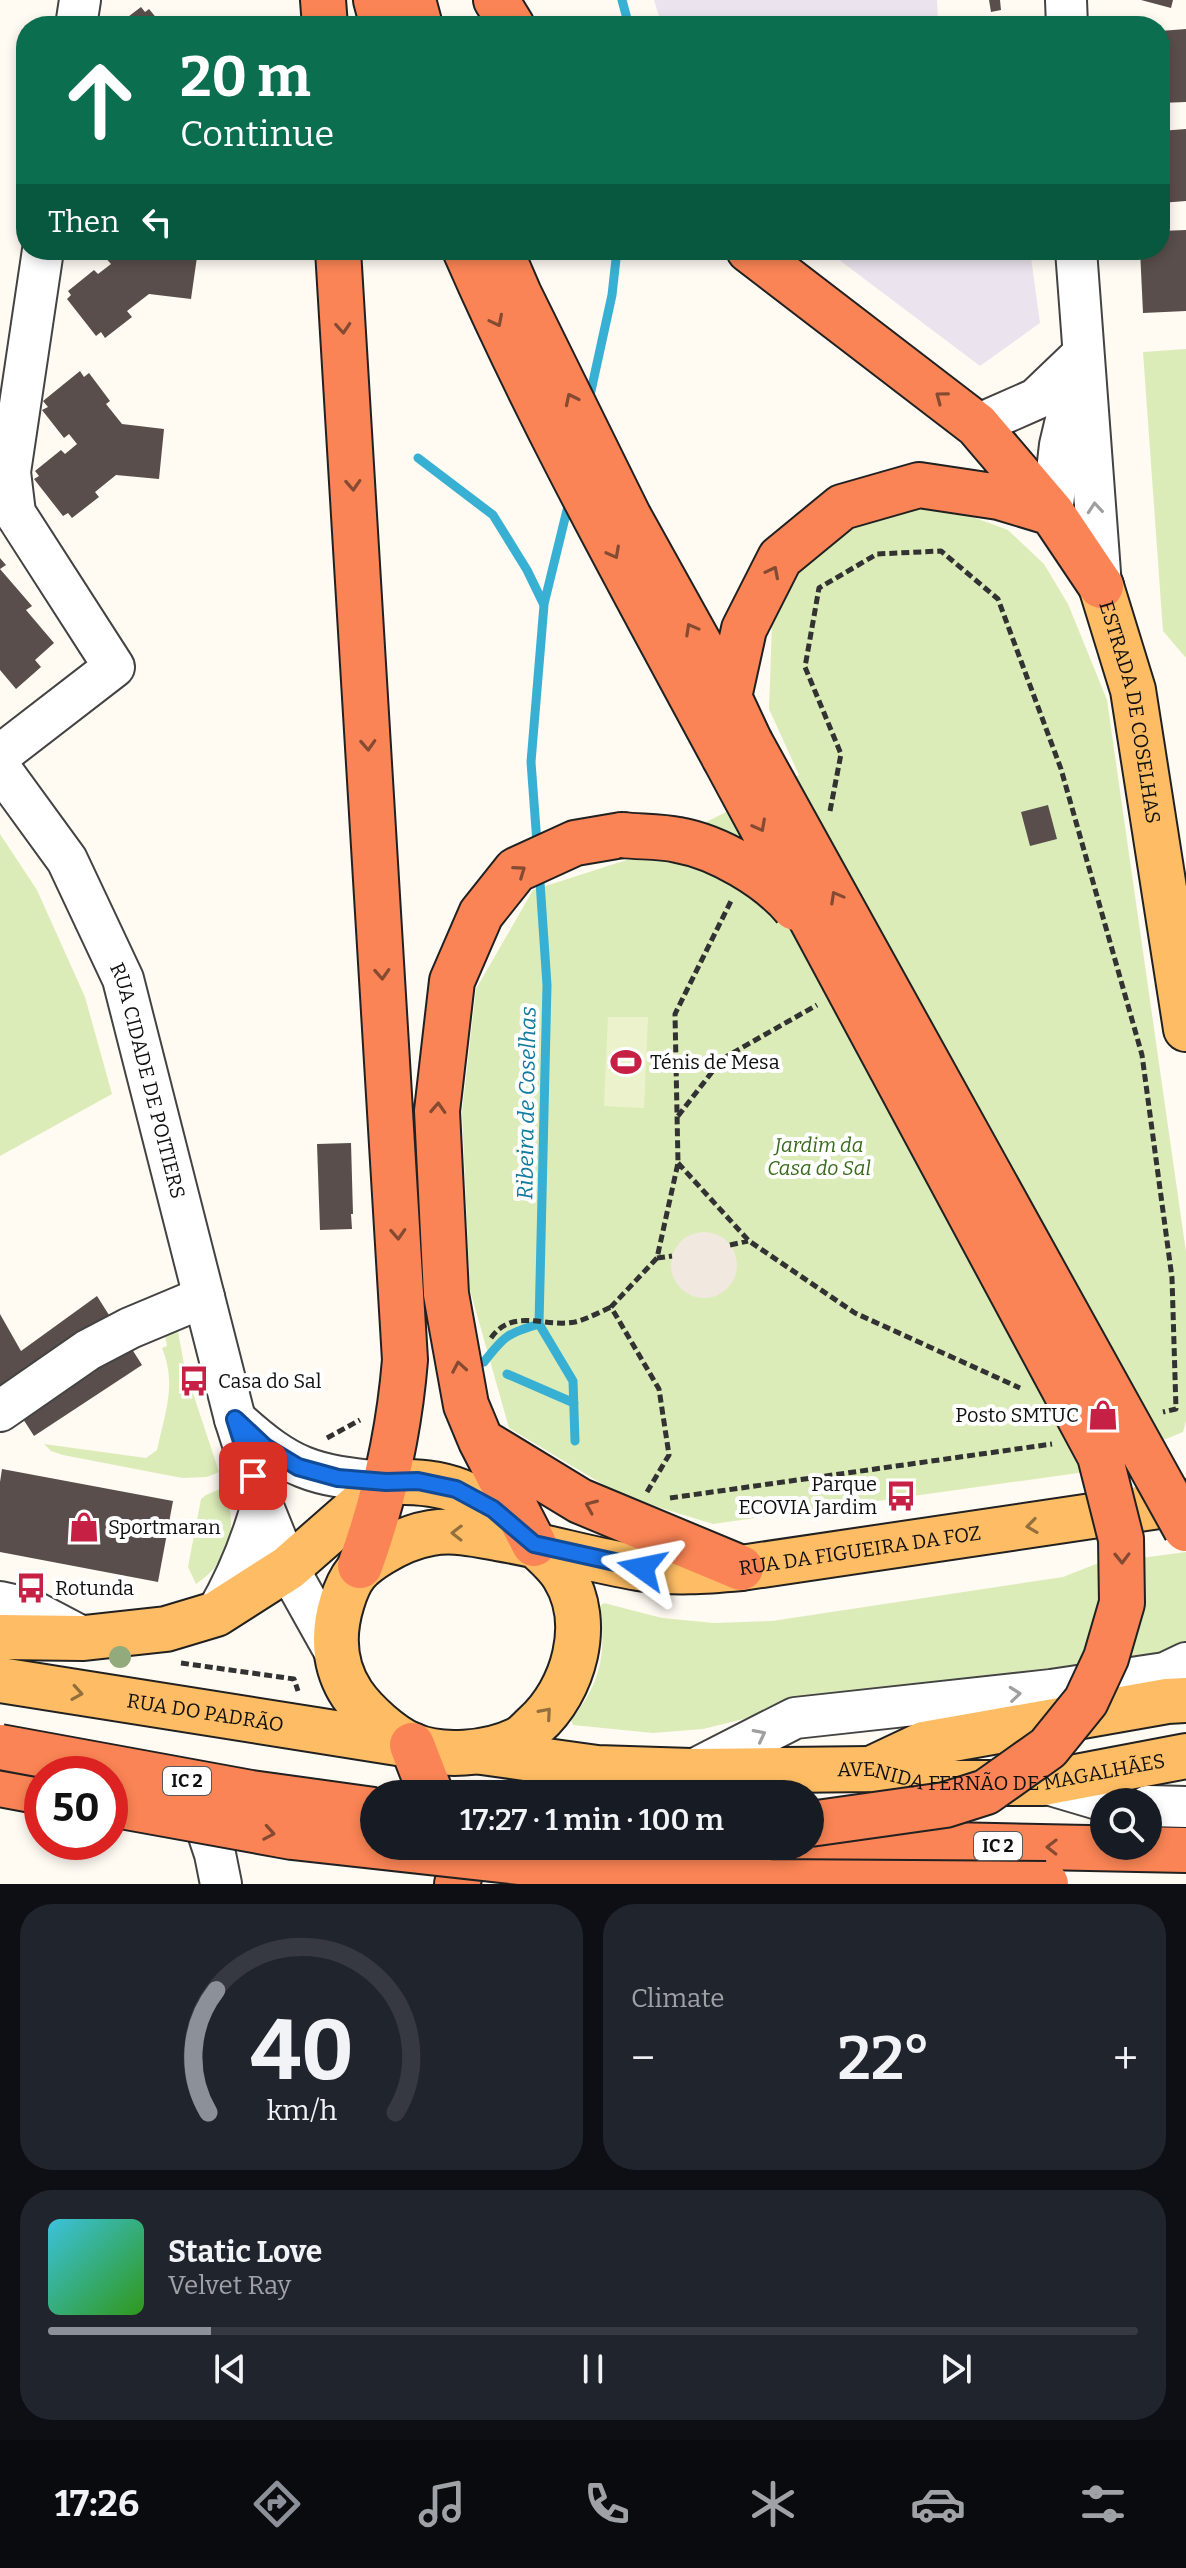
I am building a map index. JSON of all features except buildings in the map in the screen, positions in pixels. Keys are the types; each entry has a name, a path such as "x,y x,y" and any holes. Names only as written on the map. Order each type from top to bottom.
{"highway":[{"path":"339,260 405,1360 401,1415 376,1523 360,1566"},
{"path":"469,260 490,308 599,526 737,749 1175,1507"},
{"path":"504,260 629,517 729,697 737,749 833,946 1100,1456 1121,1539 1122,1603 1106,1658 1086,1701 1048,1748 986,1792 945,1805 824,1822"},
{"path":"762,260 977,425 1052,513 1101,586"},
{"path":"729,697 744,629 780,558 842,507 919,485 999,497 1052,513"},
{"path":"534,1544 466,1405 446,1294 437,1111 452,981 481,914 516,870 575,843 622,835 680,840 734,859 782,893 833,946"},
{"path":"481,1441 580,1501 741,1568"},
{"path":"412,1745 426,1780"},
{"name":"IC 2","path":"0,1747 251,1793 360,1808"},
{"path":"0,1784 24,1789"},
{"name":"IC 2","path":"128,1807 292,1837 592,1870 770,1882 1046,1884"},
{"name":"IC 2","path":"824,1842 1186,1850"}],"main road":[{"name":"ESTRADA DE COSELHAS","path":"1101,586 1133,690 1186,1029"},
{"path":"0,1637 84,1638 166,1629 216,1614 288,1568 386,1482 418,1481 456,1489 493,1509 534,1544 563,1574 572,1592 576,1614 577,1643 572,1670 560,1696 519,1739 481,1752 445,1752 412,1745 375,1720 342,1679 335,1652 339,1610 360,1566 400,1541 432,1533 465,1532 534,1544"},
{"name":"RUA DA FIGUEIRA DA FOZ","path":"534,1544 642,1568 687,1572 741,1568 1175,1507"},
{"name":"RUA DO PADRÃO","path":"0,1680 412,1745"},
{"path":"871,1769 924,1744 1181,1689"},
{"name":"AVENIDA FERNÃO DE MAGALHÃES","path":"481,1752 597,1768 691,1771 871,1769 924,1783 1044,1783 1183,1758"}],"street":[{"path":"0,755 114,667 15,513 10,472 42,260"},
{"name":"ESTRADA DE COSELHAS","path":"1077,260 1101,586"},
{"path":"977,425 1036,399 1082,355"},
{"path":"1052,513 1060,445 1082,355"},
{"name":"RUA CIDADE DE POITIERS","path":"0,768 67,860 123,979 235,1419 262,1504 288,1568 335,1652"},
{"path":"833,946 1090,1391 1103,1396 1110,1409 1110,1428 1175,1507"},
{"path":"0,1411 88,1350 130,1328 204,1297"},
{"path":"235,1419 265,1447 298,1467 338,1478 386,1482"},
{"path":"216,1614 236,1579 262,1504"},
{"path":"0,1602 27,1608 84,1638"},
{"path":"691,1771 795,1718 1051,1690 1165,1673 1181,1689"},
{"path":"0,1757 24,1762"},
{"path":"128,1781 185,1791 197,1800 215,1854 221,1884"},
{"path":"1044,1783 1090,1797"},
{"path":"1162,1806 1186,1807"}],"path":[{"path":"829,817 841,754 805,667 819,588 877,554 941,551 998,599 1061,769 1142,1055 1172,1278 1176,1409"},
{"path":"488,1342 499,1327 523,1321 574,1322 611,1307 657,1258 678,1163 675,1014 738,888"},
{"path":"677,1117 722,1059 824,1002"},
{"path":"678,1163 749,1241 855,1313 1023,1389"},
{"path":"730,1245 749,1241"},
{"path":"657,1258 672,1256"},
{"path":"611,1307 659,1389 669,1455 641,1502"},
{"path":"318,1444 368,1415"},
{"path":"669,1498 1056,1444 1051,1432"}],"shaded area":[{"path":"654,0 937,0 938,16 659,16"},
{"path":"839,260 1031,260 1040,323 980,366"},
{"path":"704,1232 717,1234 727,1242 735,1252 735,1278 727,1288 717,1296 704,1298 691,1296 681,1288 673,1278 671,1265 673,1252 681,1242 691,1234"}],"green space":[{"path":"1186,349 1186,658 1163,631 1143,352"},
{"name":"Jardim da Casa do Sal","path":"940,505 1008,530 1044,564 1068,604 1107,700 1186,1252 1186,1421 1183,1432 1085,1472 713,1524 622,1496 509,1428 470,1290 462,1112 476,989 533,890 639,856 799,775 769,709 772,624 802,561 863,519"},
{"path":"0,834 37,890 85,997 112,1094 0,1156"},
{"name":"Ténis de Mesa","path":"608,1017 648,1017 644,1108 604,1106"},
{"path":"175,1316 185,1369 219,1472 207,1477 182,1478 51,1451 44,1444 146,1458 157,1450 169,1387 162,1348 167,1346 162,1320"},
{"path":"225,1487 231,1516 229,1542 218,1564 196,1584 188,1567 201,1499"},
{"path":"1186,1552 1186,1654 760,1715 703,1729 653,1733 573,1725 571,1720 589,1693 599,1666 602,1653 600,1606 604,1603 662,1618 714,1623 772,1621 1063,1577 1096,1564"}],"waterway":[{"name":"Ribeira de Coselhas","path":"622,0 626,16"},
{"path":"589,400 612,295 616,260"},
{"path":"418,458 493,515 527,570 544,605 531,762 537,843"},
{"path":"544,604 567,510"},
{"name":"Ribeira de Coselhas","path":"539,1324 547,985 540,882"},
{"path":"484,1362 507,1337 539,1324 573,1381 575,1441"},
{"path":"507,1374 574,1403"}],"place":[{"name":"Ténis de Mesa","path":"626,1062"},
{"name":"Casa do Sal","path":"194,1381"},
{"name":"Posto SMTUC","path":"1103,1415"},
{"name":"Parque ECOVIA Jardim","path":"901,1496"},
{"name":"Sportmaran","path":"84,1527"},
{"name":"Rotunda","path":"31,1588"}],"route":[{"path":"253,1476 235,1419 265,1447 298,1467 338,1478 418,1481 456,1489 493,1509 534,1544 642,1568"}]}
